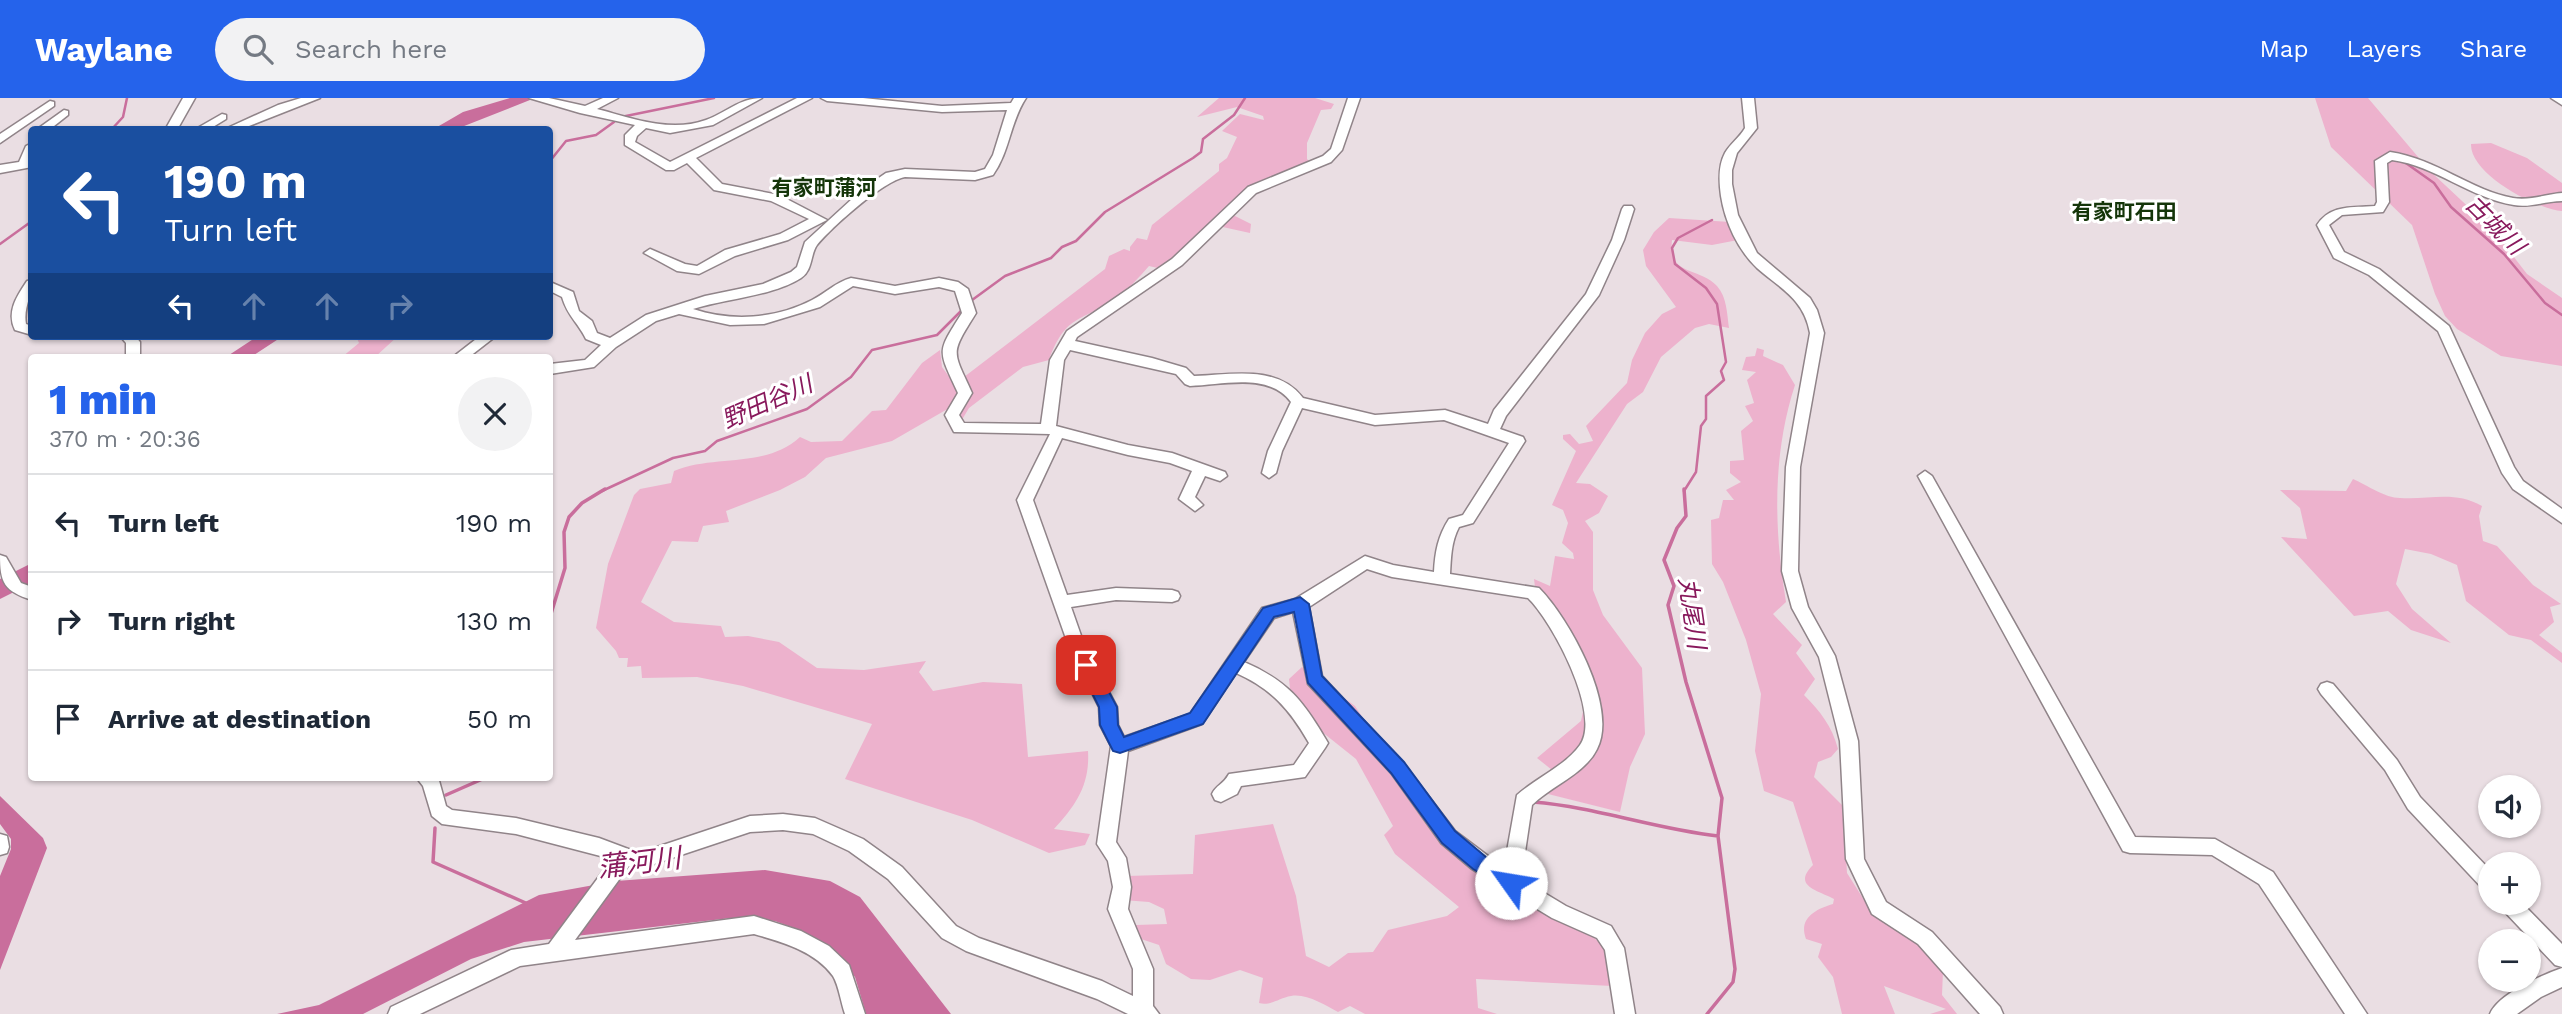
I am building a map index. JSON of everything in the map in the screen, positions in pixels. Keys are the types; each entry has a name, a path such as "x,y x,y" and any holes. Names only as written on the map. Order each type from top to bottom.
{"street":[{"path":"173,126 189,98"},
{"path":"237,126 282,107 314,98"},
{"path":"537,98 670,130 695,127 756,98"},
{"path":"584,111 612,98"},
{"path":"642,125 628,140 633,147 670,167 806,98"},
{"path":"553,369 583,367 611,344 651,318 786,280 803,268 810,246 868,191 890,176 905,173 975,176 989,172 996,162 1016,102 942,109 827,98"},
{"path":"430,781 438,810 448,818 516,826 647,860 750,824 783,822 815,826 856,845 895,873 949,932 973,944 1102,991 1146,1012 1143,969 1118,909 1122,887 1116,858 1106,844 1120,746 1109,725 1108,707 1077,647 1025,500 1053,431 1057,360 1065,344 1081,326 1147,285 1177,262 1252,190 1327,159 1336,150 1354,98"},
{"path":"1748,98 1751,128 1729,157 1724,196 1754,257 1795,289 1816,317 1817,333 1793,467 1790,571 1800,608 1827,656 1849,741 1855,859 1879,908 1925,938 1993,1014"},
{"path":"2557,98 2562,102"},
{"path":"0,139 50,104"},
{"path":"46,126 64,113"},
{"path":"208,126 222,117"},
{"path":"2562,197 2533,204 2501,199 2421,163 2390,156 2381,161 2382,202 2379,209 2343,211 2325,220 2323,225 2339,256 2374,272 2444,329 2507,469 2518,485 2562,517"},
{"path":"688,158 718,187 775,198 818,219 835,224"},
{"path":"0,169 28,164"},
{"path":"1492,431 1499,414 1592,295 1618,240 1628,209"},
{"path":"650,253 681,268 699,270 730,253 784,237 818,219"},
{"path":"679,309 723,322 756,321 812,306 847,284 857,281 901,290 944,282 961,289 967,304 967,321 948,348 951,365 965,393 952,415 956,424 970,430 1014,427 1053,431 1172,458 1220,475"},
{"path":"553,288 568,295 573,313 587,324 591,336 611,344"},
{"path":"28,289 16,317 20,327 28,330"},
{"path":"464,354 483,340"},
{"path":"1065,344 1181,371 1190,381 1251,379 1273,383 1291,391 1298,402 1375,420 1445,415 1518,441 1468,519 1454,523 1448,531 1443,550 1442,579"},
{"path":"1269,474 1275,451 1298,402"},
{"path":"1195,505 1187,499 1187,494 1201,468"},
{"path":"1924,476 2130,845 2215,847 2266,878 2357,1014"},
{"path":"0,561 13,582 28,591"},
{"path":"1120,746 1196,719 1268,613 1300,604 1365,562 1442,579 1521,589 1540,597 1565,634 1595,722 1595,734 1589,748 1523,801 1511,883"},
{"path":"1062,603 1112,592 1137,591 1172,596"},
{"path":"1300,604 1314,678 1398,768 1448,837 1479,863 1511,883 1559,912 1604,932 1614,948 1625,1014"},
{"path":"1221,794 1231,789 1235,779 1299,772 1320,743 1288,693 1269,679 1235,665"},
{"path":"2327,689 2391,765 2414,803 2478,870"},
{"path":"561,942 625,856"},
{"path":"2521,915 2562,958"},
{"path":"398,1014 518,957 561,942 754,925 794,937 822,952 842,972 855,1014"},
{"path":"2500,1014 2534,990 2562,977"}],"shaded area":[{"path":"1219,98 1315,98 1334,104 1331,109 1321,110 1307,143 1307,159 1312,164 1265,182 1223,210 1251,224 1250,233 1209,224 1162,269 1149,266 1117,298 1076,320 1062,334 1049,360 1023,367 969,408 960,423 951,407 892,441 826,458 805,477 726,511 729,522 703,526 698,542 672,541 641,602 674,622 721,626 725,637 748,636 779,642 817,668 864,670 926,661 919,672 933,691 983,682 1022,684 1028,757 1088,751 1087,774 1080,794 1054,829 1090,834 1085,845 1049,853 972,820 845,779 872,724 743,686 697,677 642,678 641,666 627,667 628,658 619,658 596,628 608,564 634,495 640,489 671,483 674,471 771,453 800,437 811,442 842,441 872,411 886,410 922,363 940,350 942,367 953,382 964,377 1105,269 1109,256 1124,249 1130,251 1137,238 1147,240 1152,225 1219,171 1219,164 1227,158 1237,137 1222,131 1240,114 1264,120 1263,116 1237,107 1197,117"},
{"path":"2315,98 2368,98 2430,171 2493,230 2527,274 2562,298 2562,366 2501,356 2457,329 2445,316 2412,225 2331,147"},
{"path":"2491,143 2527,158 2562,183 2562,211 2522,197 2492,178 2481,167 2471,144"},
{"path":"1669,218 1730,222 1738,240 1712,245 1672,240 1672,252 1679,266 1709,280 1720,290 1726,306 1729,328 1709,324 1695,328 1661,357 1643,392 1627,404 1576,483 1590,484 1608,496 1599,513 1585,521 1593,532 1593,590 1603,615 1642,668 1645,734 1630,767 1620,812 1548,794 1562,778 1537,758 1581,721 1588,687 1572,632 1535,587 1534,579 1550,586 1555,556 1574,559 1573,553 1562,543 1568,523 1563,510 1552,505 1576,451 1563,439 1563,435 1570,434 1579,444 1593,441 1586,426 1627,383 1632,360 1645,333 1662,314 1676,307 1646,266 1643,250 1654,232"},
{"path":"358,340 394,340 378,354 346,354 359,343"},
{"path":"1757,348 1764,350 1763,356 1783,365 1795,385 1782,438 1777,493 1779,548 1786,602 1773,614 1802,645 1796,653 1815,679 1804,695 1825,719 1838,749 1831,757 1818,762 1814,777 1843,806 1847,873 1871,911 1924,944 1943,971 1942,995 1957,1014 1930,1014 1946,1009 1884,986 1895,1014 1842,1014 1833,977 1818,957 1822,944 1806,939 1804,925 1807,920 1815,912 1833,904 1834,899 1814,890 1806,883 1807,872 1813,865 1793,802 1764,791 1755,751 1761,694 1746,640 1723,582 1712,564 1711,520 1719,518 1723,500 1734,500 1726,490 1741,482 1730,473 1730,461 1744,460 1741,431 1753,421 1745,406 1754,403 1747,380 1756,372 1742,370 1746,357 1755,356"},
{"path":"2353,479 2394,497 2462,498 2482,506 2479,516 2483,541 2497,546 2533,585 2561,604 2550,607 2554,622 2539,635 2562,653 2562,663 2531,640 2509,635 2466,601 2457,565 2431,554 2405,549 2396,584 2412,609 2451,643 2411,630 2388,611 2354,616 2281,537 2307,539 2300,508 2280,490 2346,491"},
{"path":"1302,667 1355,706 1444,841 1591,934 1604,948 1612,986 1476,979 1478,1008 1497,1014 1365,1014 1350,1006 1338,1012 1303,996 1259,1003 1263,978 1240,970 1210,980 1191,979 1166,964 1159,945 1135,937 1136,925 1167,924 1164,909 1149,902 1123,900 1127,876 1193,874 1195,835 1273,824 1296,896 1306,956 1329,967 1348,953 1373,952 1388,930 1447,916 1459,907 1395,854 1384,835 1393,826 1356,759 1292,708 1289,679"},
{"path":"0,796 43,838 47,848 0,970 0,876 11,849 11,839 0,824"},
{"path":"765,870 830,881 860,897 951,1014 866,1014 855,977 827,945 804,932 775,921 731,918 524,942 471,959 363,1014 277,1014 319,1005 539,895 616,881"}],"waterway":[{"path":"115,126 123,117 127,98"},
{"name":"蒲河川","path":"448,126 469,116 527,98"},
{"path":"621,117 714,98"},
{"name":"野田谷川","path":"968,303 1005,276 1051,258 1062,247 1076,241 1105,212 1193,158 1201,152 1203,139 1234,115 1245,98"},
{"path":"553,157 566,141 596,135 614,122"},
{"name":"古城川","path":"2403,161 2434,183 2451,207 2504,254 2545,303 2562,315"},
{"name":"丸尾川","path":"1684,491 1696,472 1701,426 1706,419 1706,396 1724,380 1721,371 1726,362 1717,304 1706,288 1675,264 1672,248 1678,238 1712,220"},
{"path":"0,244 28,224"},
{"name":"野田谷川","path":"602,491 673,458 705,451 717,441 807,409 851,377 872,350 937,335 963,309"},
{"name":"蒲河川","path":"241,354 266,340"},
{"name":"野田谷川","path":"553,607 565,568 564,532 569,517 582,503 605,489"},
{"name":"丸尾川","path":"1684,491 1686,516 1677,528 1664,560 1674,586 1668,605 1686,682 1722,798 1718,836"},
{"name":"蒲河川","path":"0,590 28,574"},
{"name":"野田谷川","path":"446,795 478,781"},
{"path":"1533,802 1580,808 1718,836"},
{"name":"野田谷川","path":"435,828 433,862 528,904"},
{"name":"丸尾川","path":"1707,1014 1733,982 1735,969 1718,836"}],"district":[{"name":"有家町蒲河","path":"824,188"},
{"name":"有家町石田","path":"2124,212"}],"route":[{"path":"1086,665 1108,707 1109,725 1120,746 1196,719 1268,613 1300,604 1308,632 1314,678 1398,768 1448,837 1479,863 1511,883"}]}
